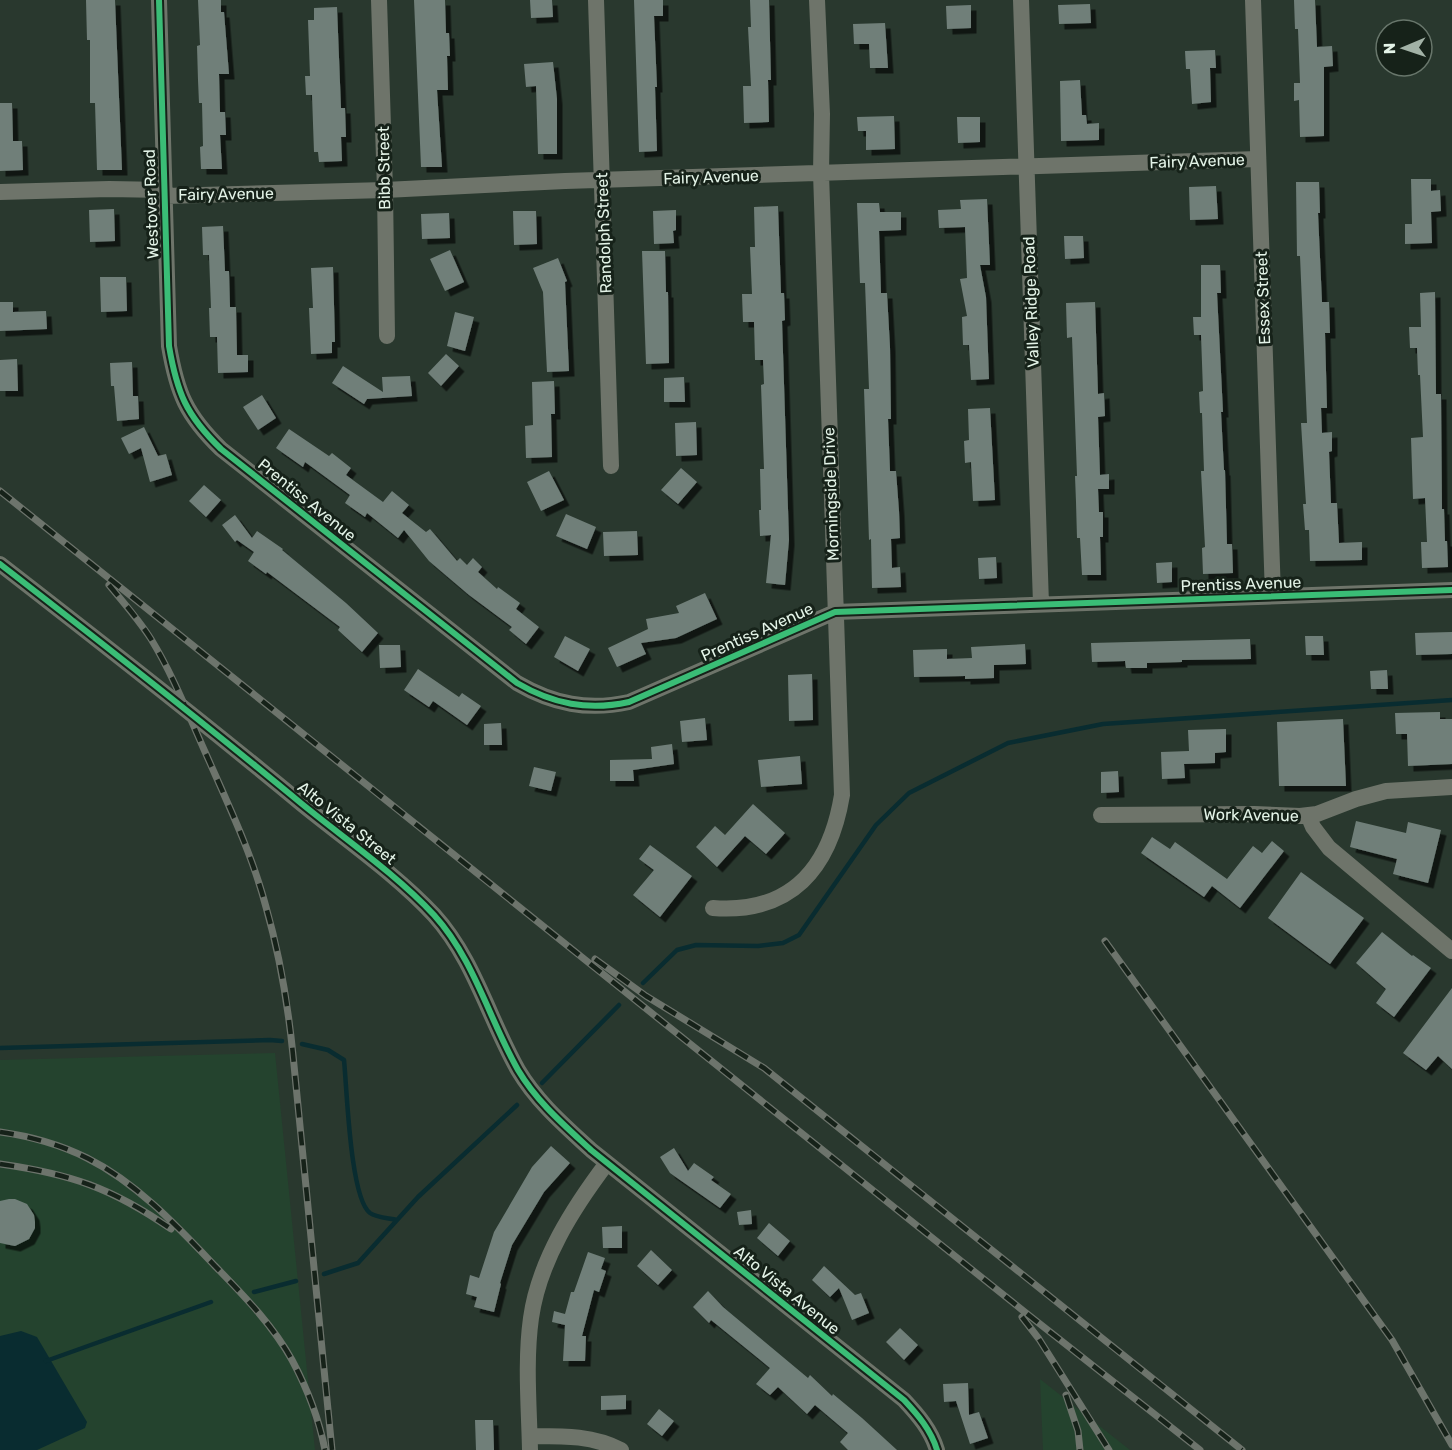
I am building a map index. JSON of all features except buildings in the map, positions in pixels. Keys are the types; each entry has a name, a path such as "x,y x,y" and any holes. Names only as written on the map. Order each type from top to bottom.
{"street":[{"name":"Westover Road","path":"159,0 169,346 174,373 184,405"},
{"name":"Bibb Street","path":"379,0 387,336"},
{"name":"Randolph Street","path":"596,0 611,466"},
{"name":"Morningside Drive","path":"713,908 734,910 755,907 793,890 806,878 829,842 838,820 842,778 817,0"},
{"name":"Valley Ridge Road","path":"1021,0 1041,604"},
{"name":"Essex Street","path":"1252,0 1273,596"},
{"name":"Fairy Avenue","path":"0,192 109,189 165,193 385,190 1258,159"},
{"name":"Prentiss Avenue","path":"184,405 222,449 517,683 547,698 581,706 629,702 835,612 1452,590"},
{"name":"Alto Vista Street","path":"0,564 186,708 423,904 458,946 481,990 509,1054 531,1089 551,1112 607,1163"},
{"path":"1308,815 1386,791 1452,787"},
{"name":"Work Avenue","path":"1101,815 1308,815 1313,827 1329,848 1452,951"},
{"path":"607,1163 558,1239 543,1273 531,1315 528,1349 530,1443 569,1436 593,1439 621,1450"},
{"name":"Alto Vista Avenue","path":"607,1163 904,1400 918,1414 937,1450"}],"shaded area":[{"path":"275,1053 315,1450 0,1450 0,1060"},
{"path":"1040,1379 1130,1450 1043,1450"}],"water":[{"path":"21,1331 37,1337 87,1422 85,1428 37,1450 0,1450 0,1336"}],"waterway":[{"path":"643,983 677,950 696,945 758,946 783,943 799,935 876,825 909,793 1008,743 1103,724 1452,700"},
{"path":"542,1083 619,1005"},
{"path":"0,1048 282,1041"},
{"path":"302,1044 328,1050 344,1060 354,1166 363,1203 373,1215 397,1220"},
{"path":"324,1274 358,1263 418,1197 517,1105"},
{"path":"254,1292 296,1281"},
{"path":"46,1361 211,1302"}],"railway":[{"path":"0,491 1200,1450"},
{"path":"109,585 146,632 174,681 247,848 271,925 283,981 291,1036 332,1450"},
{"path":"1105,941 1392,1340 1452,1445"},
{"path":"595,959 646,996 764,1068 1242,1450"},
{"path":"0,1132 45,1142 87,1158 123,1180 171,1221 246,1299 284,1347 316,1415 325,1450"},
{"path":"0,1164 70,1178 90,1185 129,1203 171,1229"},
{"path":"1022,1317 1039,1339 1109,1450"},
{"path":"1066,1395 1078,1431 1080,1450"}],"cycle path":[{"path":"159,0 169,346 180,390 191,414 221,449 517,683 530,690 571,704 599,706 629,702 835,612 1452,590"},
{"path":"0,564 190,713 419,900 448,932 460,951 518,1070 525,1082 552,1113 591,1150 904,1400 928,1429 937,1450"}]}
